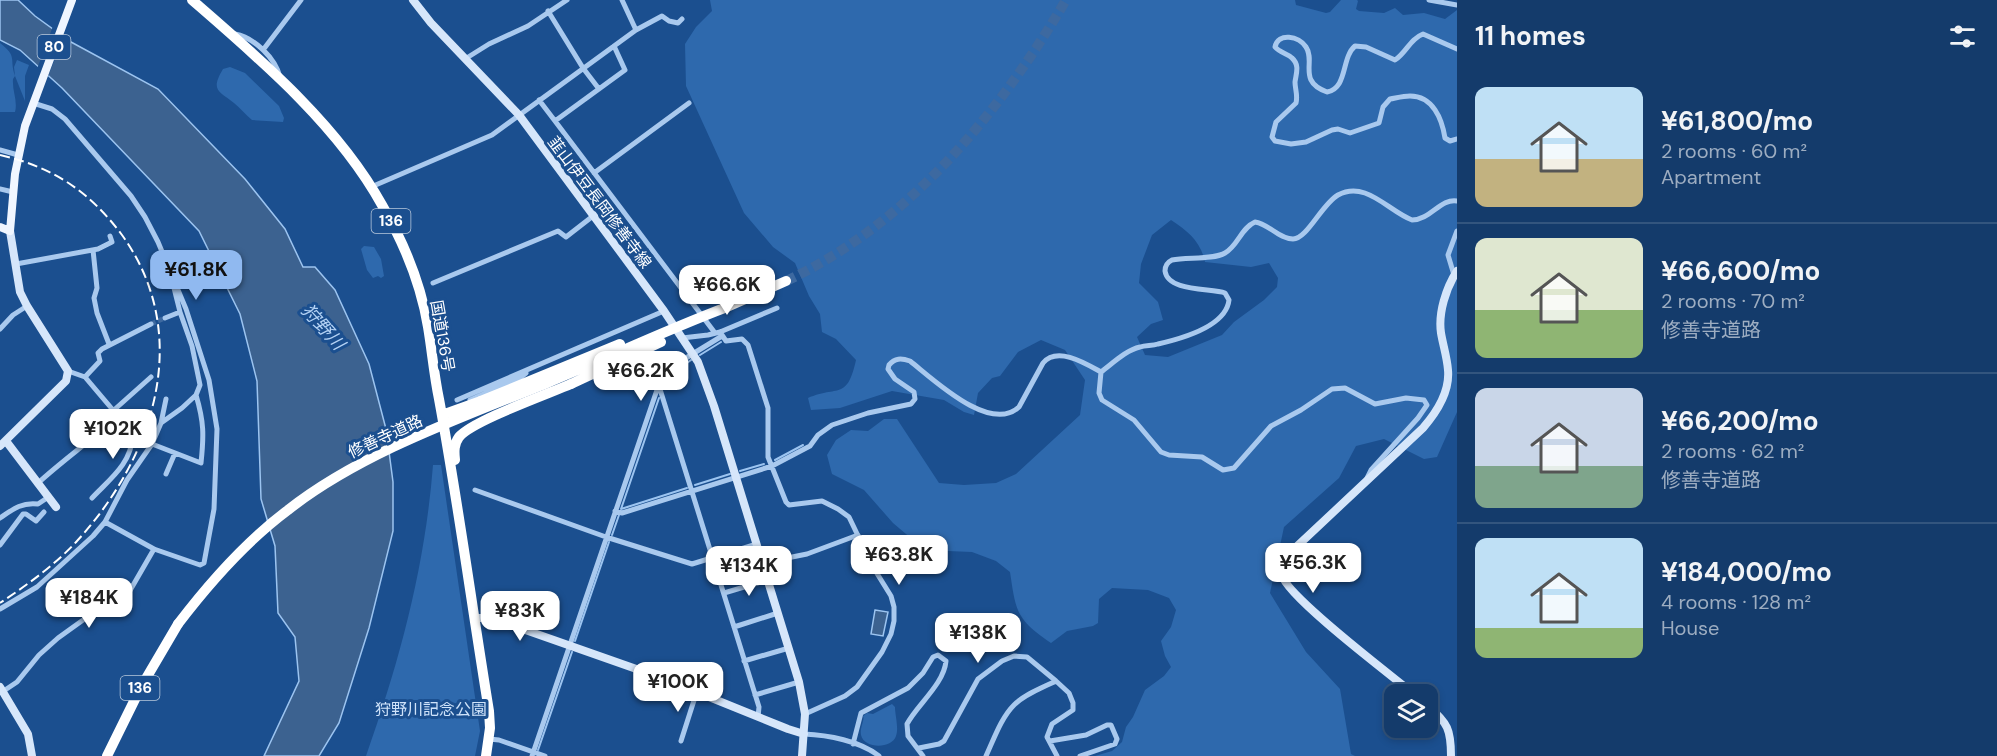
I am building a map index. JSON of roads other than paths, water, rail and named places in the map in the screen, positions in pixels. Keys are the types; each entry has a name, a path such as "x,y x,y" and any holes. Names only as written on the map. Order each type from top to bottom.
{"highway":[{"name":"国道136号","path":"192,0 231,33 332,134 371,187 396,231 417,280 428,326 489,711 489,739 486,756"},
{"name":"修善寺道路","path":"107,756 150,670 178,624 213,579 240,551 288,510 332,480 381,454 786,281"},
{"path":"458,510 461,492 454,449 460,436 485,421 571,384 694,326 727,307"},
{"path":"442,415 462,403 481,401 649,333 696,318"},
{"path":"444,429 471,428"}],"main road":[{"name":"80","path":"10,231 18,155 25,126 72,0"},
{"name":"韮山伊豆長岡修善寺線","path":"413,0 519,115 664,311 693,354 703,374 736,476 799,682 805,714 802,756"},
{"path":"0,227 10,231 20,292 68,371 66,381 3,443 56,507"},
{"path":"1402,684 1310,609 1289,588 1282,574 1283,566 1293,550 1423,428 1436,413 1442,400 1448,371 1440,321 1448,289 1456,273"},
{"path":"474,618 491,618 697,691 804,734"},
{"path":"1,689 28,734 32,756"},
{"path":"1438,716 1447,725 1451,756"}],"street":[{"path":"263,50 301,0"},
{"path":"465,59 489,44 528,26 567,0"},
{"path":"622,0 636,30"},
{"path":"1432,0 1457,5"},
{"path":"548,11 598,89"},
{"path":"371,187 492,135 636,30 662,15 674,24 682,19"},
{"path":"231,33 242,35 263,50 276,64 282,82"},
{"path":"1457,49 1423,34 1412,41 1401,57 1395,60 1366,46 1355,46 1348,55 1339,86 1327,92 1309,78 1308,54 1304,44 1294,39 1279,38 1275,44 1276,49 1293,58 1297,65 1295,81 1297,98 1296,102 1276,122 1272,137 1275,141 1291,144 1314,140 1332,130 1338,129 1350,133 1365,129 1379,123 1385,104 1390,99 1410,96 1420,98 1429,104 1441,118 1445,138 1450,141 1457,139"},
{"path":"555,121 625,70 614,46"},
{"path":"35,98 65,119 131,196 150,226 190,319 209,380 217,429 217,477 214,509 204,563 200,565 154,549 105,522"},
{"path":"540,100 719,334 729,341 742,339 748,345 768,408 768,452 789,505 818,501 830,505 849,517 873,567 893,600 894,621 891,634 868,672 852,692 805,714"},
{"path":"594,173 689,103"},
{"path":"0,150 18,155"},
{"path":"0,189 13,192"},
{"path":"1101,372 1138,347 1156,345 1196,332 1214,322 1225,312 1229,300 1225,293 1191,288 1179,284 1168,276 1165,268 1172,260 1224,253 1233,246 1246,227 1255,222 1265,225 1286,238 1298,238 1304,235 1321,210 1331,200 1337,195 1351,191 1365,192 1412,220 1427,216 1449,201 1457,201"},
{"path":"433,283 558,231 566,237 593,216"},
{"path":"1456,273 1449,264 1448,255 1457,231"},
{"path":"15,264 93,250 112,242 110,236"},
{"path":"93,250 97,288 94,297 97,314 109,345"},
{"path":"161,423 196,395 200,385 192,346 172,283 172,275"},
{"path":"0,329 13,315 27,306"},
{"path":"532,754 659,384 668,369 719,334 777,308"},
{"path":"462,403 529,369 664,311"},
{"path":"165,318 180,312"},
{"path":"85,377 100,362 98,353 151,324"},
{"path":"682,338 719,334"},
{"path":"615,511 622,513 772,466 810,446 818,435 832,425 868,413 911,404 915,399 914,392 895,379 888,369 889,365 896,360 910,361 955,398 998,415 1013,412 1019,407 1043,363 1054,355 1088,365 1101,372"},
{"path":"462,403 520,378 529,369"},
{"path":"68,371 85,377 134,435 126,463 92,498"},
{"path":"1101,372 1099,393 1102,400 1134,420 1161,452 1168,455 1202,457 1223,470 1234,468 1271,426 1301,410 1332,389 1345,388 1375,404 1406,398 1424,400 1427,405 1418,418 1371,470 1365,482"},
{"path":"114,410 152,377"},
{"path":"659,384 759,707 758,717"},
{"path":"152,444 201,464 203,417 196,395"},
{"path":"0,609 37,587 93,536 105,522 127,480 152,444 161,423 166,399"},
{"path":"37,484 118,416"},
{"path":"166,474 175,453"},
{"path":"475,490 606,537 692,564 757,544"},
{"path":"0,518 21,505 38,504 47,498"},
{"path":"0,545 23,514 27,514 36,521 44,512"},
{"path":"762,563 807,554 858,535"},
{"path":"1,689 17,682 39,655 57,638 90,615 128,594 154,549"},
{"path":"724,593 768,580"},
{"path":"734,627 778,613"},
{"path":"744,661 789,648"},
{"path":"853,744 861,713 908,688 927,668 933,657 938,655 946,661 944,669 931,693 907,724 908,736 923,756"},
{"path":"919,748 944,741 978,679 1009,657 1020,656 1027,657 1070,693 1074,707 1071,712 1051,726 1047,737 1057,756"},
{"path":"986,756 997,732 1014,705 1024,697 1056,681"},
{"path":"755,695 799,682"},
{"path":"681,741 697,691"},
{"path":"1050,741 1086,735 1111,725 1117,739 1115,744 1080,756"},
{"path":"804,734 830,736 873,751 879,756"},
{"path":"489,739 499,740 532,754 545,756"}],"water":[{"name":"狩野川","path":"0,0 18,0 35,16 71,42 158,89 245,179 285,229 303,267 315,267 335,290 369,364 386,429 393,482 393,531 369,628 339,723 319,756 264,756 299,681 295,637 278,613 275,546 261,499 257,381 240,314 199,231 62,88 20,50 0,40"},
{"path":"875,610 888,612 883,636 871,634"}],"waterway":[{"path":"700,355 721,342"},
{"path":"664,384 672,374 691,360"},
{"path":"621,509 659,398"},
{"path":"775,460 803,445"},
{"path":"740,471 764,464"},
{"path":"695,485 730,474"},
{"path":"621,509 687,488"},
{"path":"612,535 619,515"},
{"path":"575,641 609,542"},
{"path":"538,750 572,652"}],"tunnel":[{"path":"786,281 830,257 872,229 911,197 947,162 1011,84 1066,0"},
{"path":"151,324 165,318"}],"railway":[{"path":"0,155 37,166 68,183 96,206 122,235 144,273 156,313 160,354 155,394 144,434 127,472 104,508 77,541 59,558 0,603"}],"park label":[{"name":"狩野川記念公園","path":"431,709"}]}
